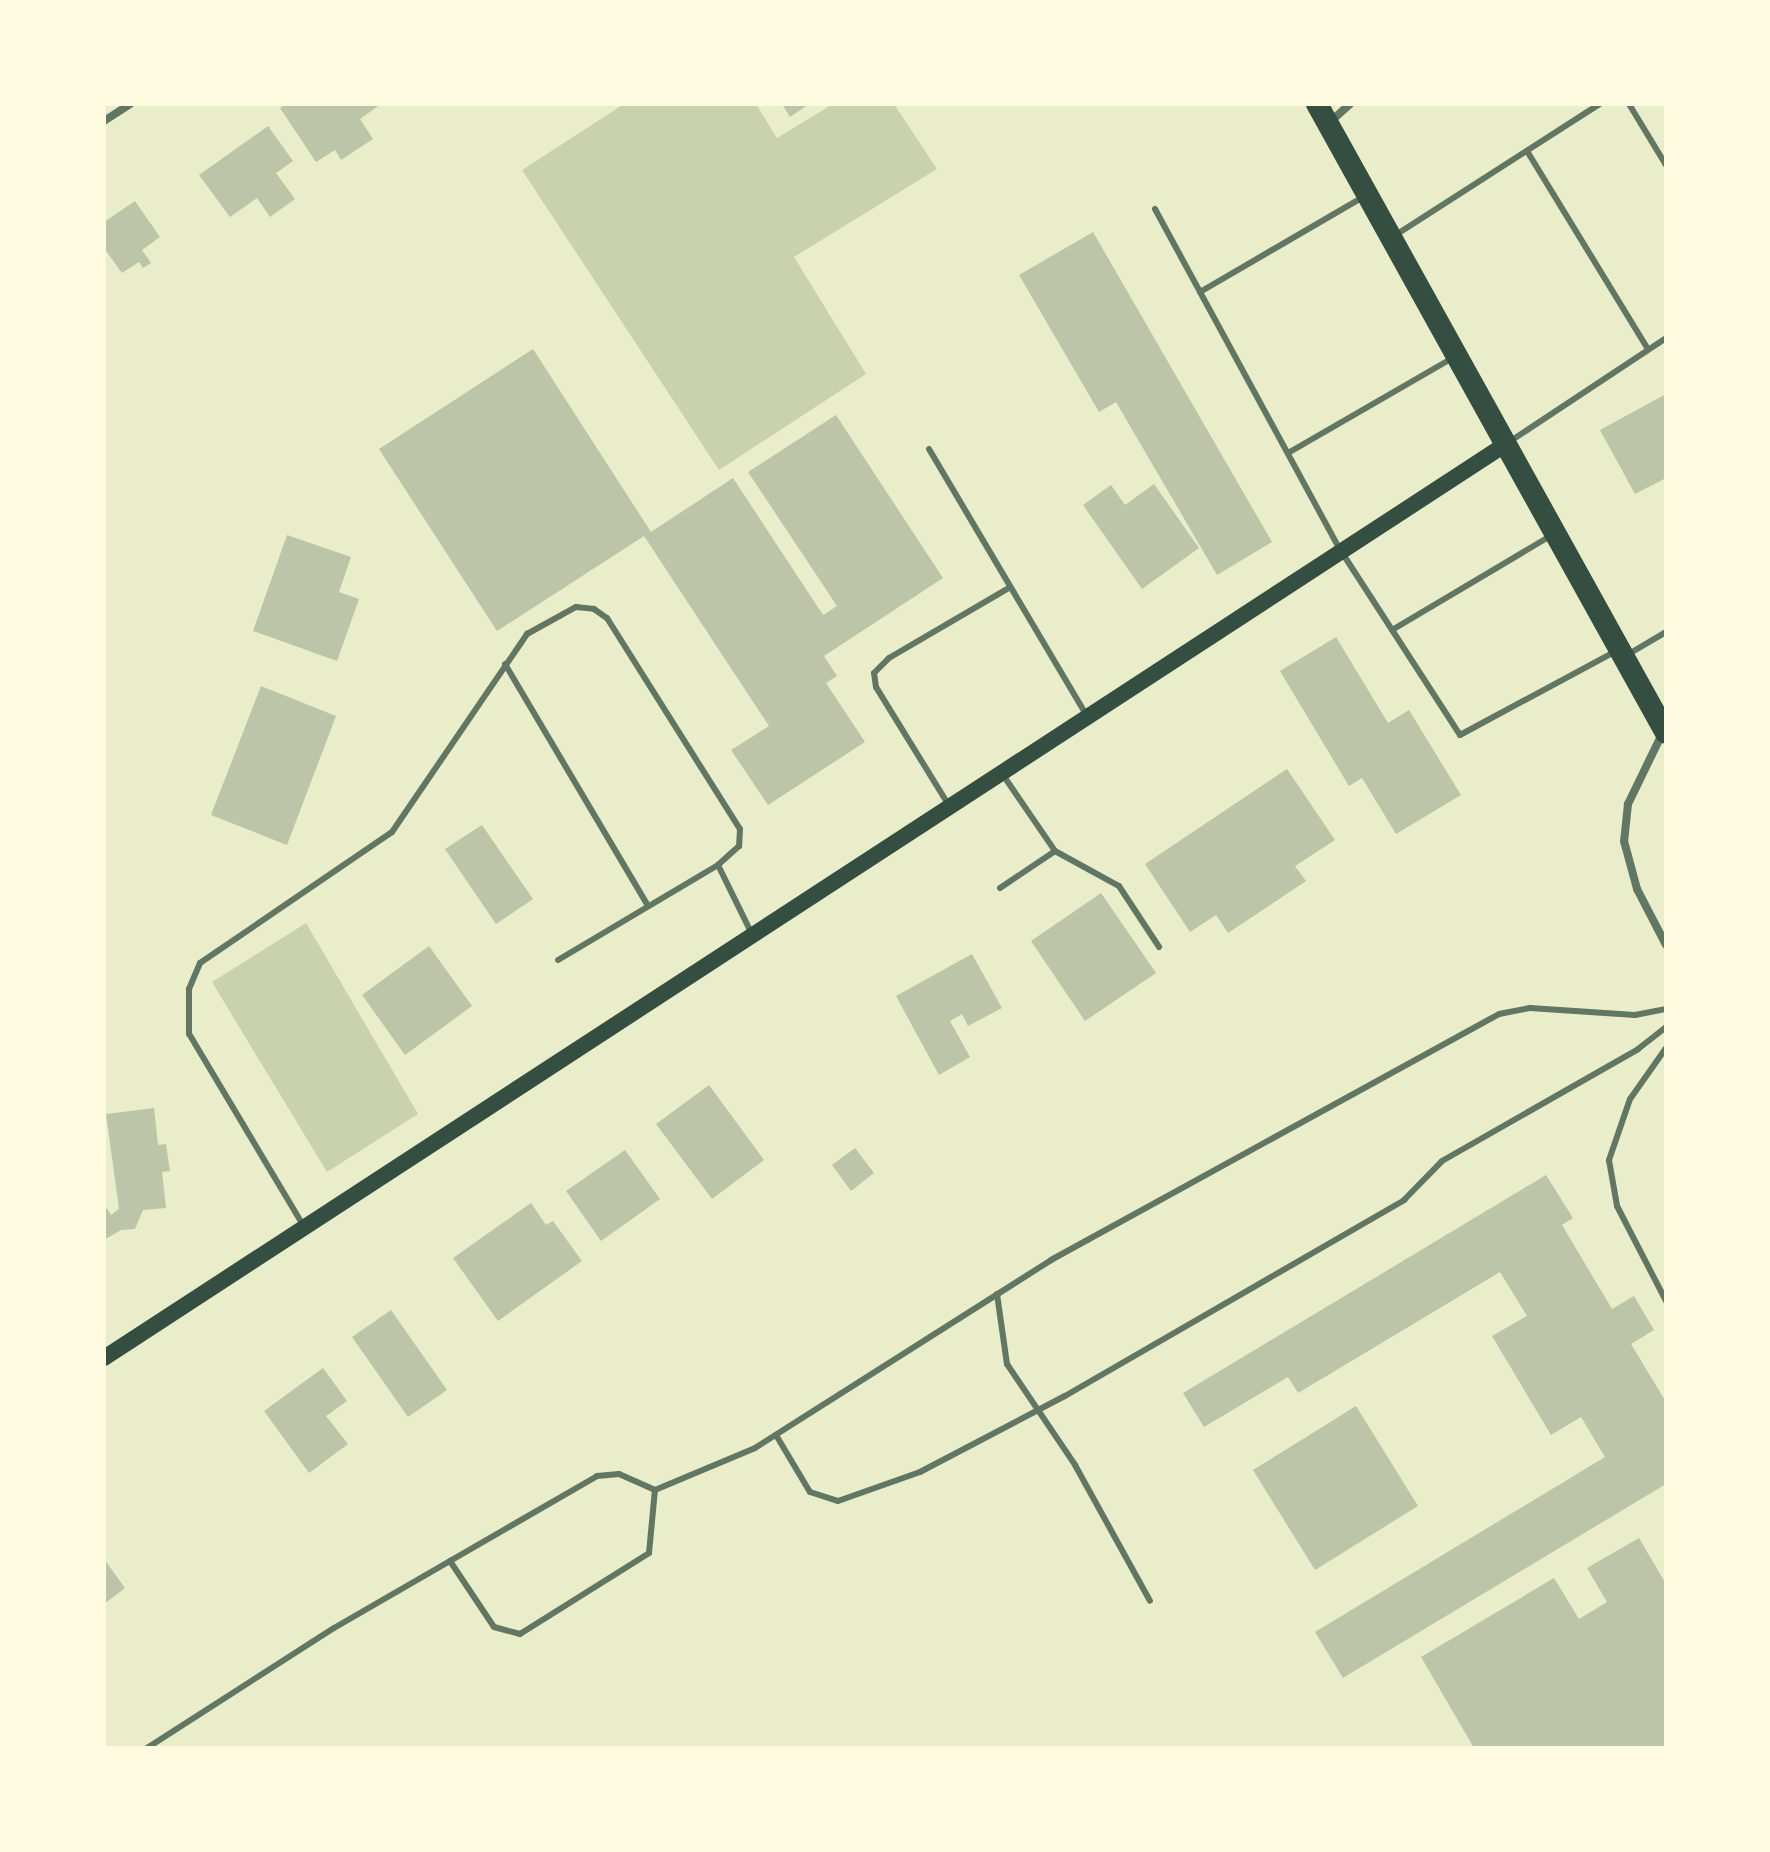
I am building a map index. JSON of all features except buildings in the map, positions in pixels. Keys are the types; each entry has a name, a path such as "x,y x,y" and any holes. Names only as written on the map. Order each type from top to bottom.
{"highway":[{"path":"1322,114 1665,731"}],"main road":[{"path":"104,1358 303,1225 1506,444"}],"street":[{"path":"104,121 130,104"},
{"path":"1322,114 1350,104"},
{"path":"1665,731 1628,804 1624,841 1637,889 1666,945"}],"lane":[{"path":"1392,238 1600,104"},
{"path":"1629,104 1666,165"},
{"path":"1527,151 1648,349"},
{"path":"1200,292 1367,195"},
{"path":"1155,209 1341,551 1460,735 1666,632"},
{"path":"1506,444 1666,338"},
{"path":"1288,453 1457,355"},
{"path":"929,449 1087,716"},
{"path":"1392,630 1555,534"},
{"path":"949,806 876,687 874,673 889,658 1009,588"},
{"path":"303,1225 189,1034 189,989 200,963 392,832 527,634 576,607 594,609 607,618 740,829 739,846 718,865 558,960"},
{"path":"505,664 648,906"},
{"path":"1001,772 1055,851 1119,886 1159,947"},
{"path":"1000,888 1055,851"},
{"path":"718,865 752,934"},
{"path":"147,1748 334,1628 597,1476 619,1474 655,1490 706,1472 776,1435 997,1294 1499,1014 1530,1008 1635,1015 1666,1009"},
{"path":"776,1435 810,1492 838,1501 920,1472 1039,1406 1065,1396 1404,1200 1442,1161 1638,1049 1666,1027"},
{"path":"1666,1048 1630,1099 1609,1160 1617,1206 1666,1301"},
{"path":"997,1294 1007,1364 1039,1406 1150,1601"},
{"path":"450,1561 494,1627 520,1634 649,1553 655,1490"}],"green space":[{"path":"624,104 756,104 777,138 833,104 894,104 937,169 794,257 866,374 719,470 522,170"},
{"path":"306,923 418,1114 327,1172 212,982"}]}
